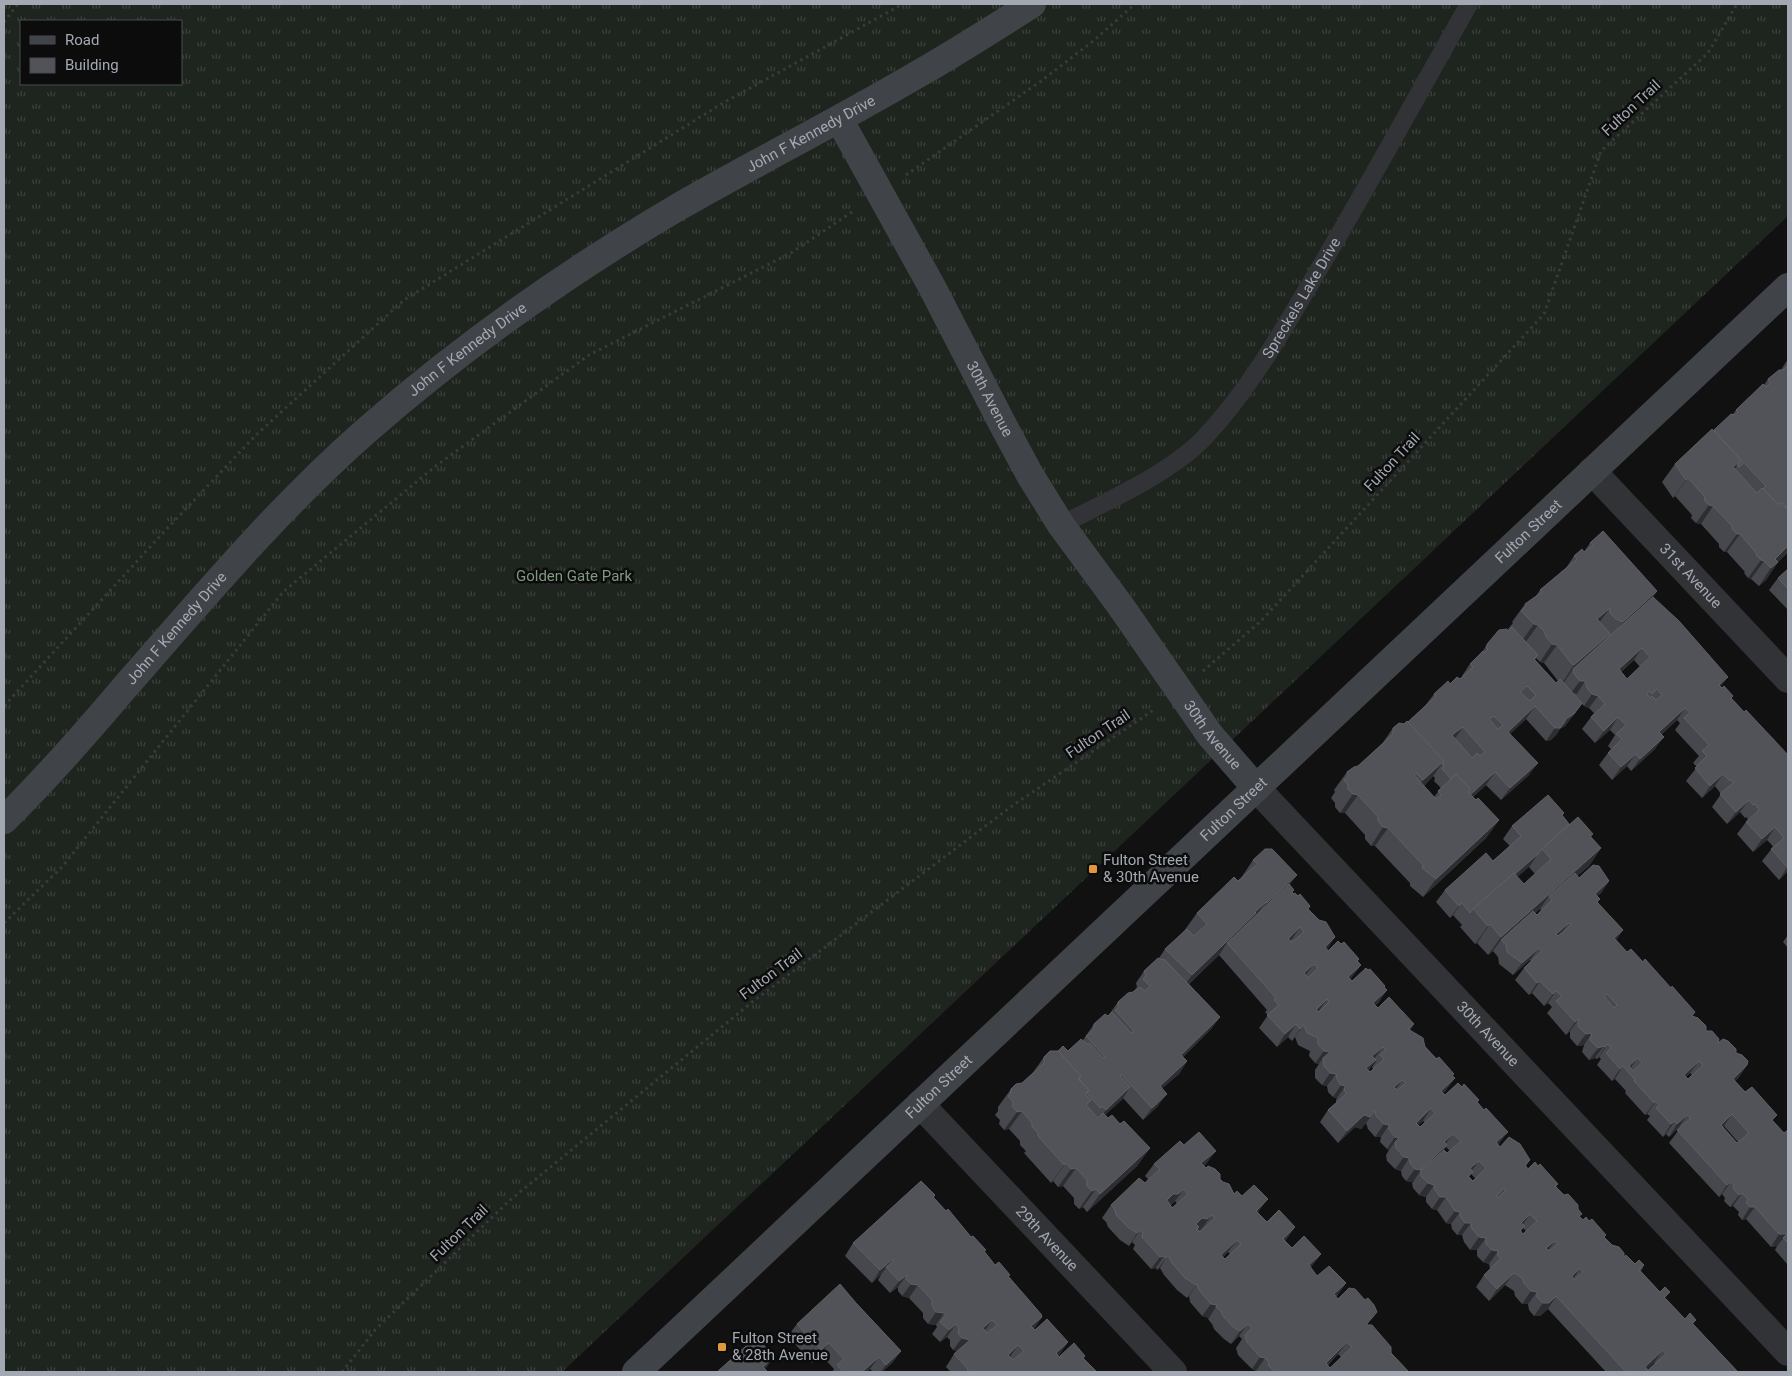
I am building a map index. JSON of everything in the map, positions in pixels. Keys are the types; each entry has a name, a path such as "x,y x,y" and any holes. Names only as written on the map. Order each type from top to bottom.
{"street":[{"name":"John F Kennedy Drive","path":"4,820 33,792 250,545 304,488 366,431 427,381 487,335 612,249 678,208 914,77 1032,4"},
{"name":"30th Avenue","path":"839,119 932,287 1007,433 1061,525 1122,608 1210,735 1256,788 1788,1352"},
{"name":"Fulton Street","path":"636,1372 1788,287"},
{"name":"31st Avenue","path":"1592,471 1788,679"},
{"name":"29th Avenue","path":"920,1104 1173,1372"}],"lane":[{"name":"Spreckels Lake Drive","path":"1061,525 1172,464 1202,440 1227,411 1290,318 1469,4"}],"path":[{"path":"4,22 18,4"},
{"path":"4,706 256,434 404,300 723,103 903,4"},
{"path":"903,178 1041,81 1092,42 1135,4"},
{"name":"Fulton Trail","path":"342,1372 376,1330 508,1201 736,1016 1012,806 1179,692 1261,621 1544,314 1601,151 1708,53 1737,4"},
{"path":"4,923 62,867 283,592 437,465 589,355 791,253 860,207"}],"green space":[{"name":"Golden Gate Park","path":"4,4 1788,4 1788,216 562,1372 4,1372"}],"building":[{"path":"1788,365 1788,509 1783,504 1778,504 1763,489 1766,486 1744,463 1739,467 1737,465 1741,460 1714,430 1731,414 1734,415 1738,412 1736,410 1763,384 1766,387 1770,383 1768,379"},
{"path":"1712,429 1741,460 1733,467 1757,493 1762,488 1778,504 1782,503 1788,510 1788,546 1775,559 1778,562 1771,568 1756,555 1740,534 1737,534 1732,529 1732,526 1713,506 1704,500 1705,497 1688,478 1686,480 1675,464"},
{"path":"1603,531 1657,591 1623,622 1616,619 1610,613 1610,608 1597,619 1610,634 1574,665 1557,645 1552,644 1544,631 1521,611 1526,606 1525,604 1542,592 1540,590 1577,559 1574,556 1582,549 1584,552 1593,545 1590,543"},
{"path":"1788,569 1788,589 1778,578"},
{"path":"1653,597 1679,621 1728,677 1719,685 1722,688 1724,686 1733,696 1731,698 1744,712 1746,710 1788,755 1788,866 1771,849 1784,838 1775,827 1762,839 1746,822 1759,810 1755,804 1753,805 1749,800 1736,812 1720,794 1734,782 1730,781 1723,774 1710,786 1695,768 1707,756 1702,751 1709,745 1684,718 1690,712 1685,708 1659,732 1664,737 1640,759 1636,754 1621,767 1608,753 1622,739 1616,734 1626,725 1618,717 1604,731 1591,717 1605,704 1598,696 1592,694 1587,688 1585,681 1580,681 1574,674 1573,669","holes":["1642,648 1650,657 1627,679 1619,669","1657,689 1662,695 1656,700 1652,696 1650,698 1647,694 1649,691 1652,694"]},
{"path":"1512,627 1538,655 1534,659 1556,683 1560,679 1582,703 1560,728 1555,728 1535,706 1508,732 1538,763 1510,788 1495,772 1470,795 1468,792 1470,789 1456,774 1451,779 1442,769 1444,761 1408,722 1436,696 1434,694 1448,681 1450,684 1457,677 1460,679 1473,667 1470,664 1483,651 1484,653 1488,649 1486,647 1488,643 1499,630 1507,629 1508,631","holes":["1527,686 1536,695 1530,701 1520,692","1494,716 1503,725 1498,729 1489,719","1463,727 1485,752 1480,756 1477,753 1472,758 1452,735"]},
{"path":"1407,721 1444,761 1423,780 1416,773 1414,775 1436,799 1441,795 1438,791 1456,774 1470,789 1468,792 1476,800 1478,798 1499,820 1436,879 1422,868 1423,865 1388,828 1383,827 1378,821 1378,817 1358,795 1353,794 1348,789 1348,785 1344,780 1348,776 1347,772 1358,766 1393,734 1393,728 1399,723 1404,724"},
{"path":"1548,795 1564,813 1562,815 1569,824 1538,854 1470,913 1462,903 1459,906 1445,890 1486,853 1493,861 1521,836 1512,826"},
{"path":"1578,817 1593,834 1590,836 1601,848 1501,937 1473,909 1514,873 1524,884 1551,859 1542,849"},
{"path":"1265,849 1272,849 1297,875 1255,912 1192,975 1165,949 1187,929 1194,936 1207,924 1197,913 1234,877 1238,881 1257,864 1253,860"},
{"path":"1593,865 1599,866 1609,881 1595,894 1600,899 1597,902 1623,930 1614,938 1627,952 1631,949 1643,962 1645,959 1671,988 1672,986 1695,1012 1692,1016 1698,1018 1706,1026 1706,1031 1712,1031 1719,1039 1718,1043 1723,1039 1728,1041 1736,1049 1736,1053 1742,1055 1748,1061 1747,1065 1733,1079 1745,1092 1752,1087 1777,1115 1772,1120 1784,1133 1788,1130 1788,1243 1783,1238 1787,1234 1779,1234 1755,1207 1750,1207 1746,1203 1748,1199 1742,1193 1739,1195 1731,1182 1727,1185 1677,1130 1691,1118 1687,1115 1677,1124 1675,1121 1671,1124 1656,1108 1659,1105 1656,1101 1654,1103 1623,1066 1620,1069 1606,1053 1611,1048 1608,1044 1605,1047 1598,1048 1590,1040 1592,1033 1586,1034 1578,1026 1579,1019 1575,1022 1556,1001 1562,996 1556,991 1553,994 1540,981 1537,983 1524,968 1542,951 1539,948 1522,963 1507,952 1506,945 1501,940 1533,911 1537,915 1552,900 1549,896 1575,873 1579,878","holes":["1569,923 1571,925 1558,936 1556,934","1607,994 1617,1005 1614,1008 1604,996","1638,1058 1642,1063 1633,1071 1629,1066","1699,1061 1703,1065 1688,1079 1684,1075","1732,1114 1749,1133 1737,1143 1721,1125"]},
{"path":"1289,884 1294,890 1293,894 1295,893 1298,896 1300,894 1310,906 1308,909 1319,920 1326,922 1335,937 1325,947 1328,951 1338,941 1341,944 1344,942 1359,959 1357,961 1361,965 1348,977 1352,981 1366,968 1370,969 1387,990 1373,1003 1378,1008 1389,997 1414,1024 1408,1029 1423,1038 1425,1047 1436,1059 1439,1057 1454,1074 1452,1076 1455,1078 1441,1091 1445,1095 1458,1083 1462,1087 1464,1084 1479,1100 1477,1102 1484,1110 1486,1108 1508,1132 1496,1142 1500,1147 1509,1137 1520,1144 1530,1160 1525,1165 1528,1169 1535,1162 1538,1166 1540,1164 1558,1184 1555,1186 1564,1195 1568,1194 1578,1205 1578,1209 1582,1214 1579,1216 1583,1220 1586,1217 1589,1221 1592,1219 1606,1235 1604,1237 1612,1245 1619,1247 1624,1253 1624,1257 1626,1255 1635,1264 1639,1260 1644,1265 1639,1270 1660,1292 1665,1287 1670,1292 1664,1297 1685,1319 1690,1313 1696,1320 1692,1323 1738,1372 1626,1372 1556,1296 1549,1303 1543,1303 1537,1297 1537,1292 1531,1291 1522,1278 1514,1273 1497,1289 1484,1275 1501,1258 1498,1256 1498,1251 1492,1250 1486,1244 1486,1238 1479,1237 1472,1229 1471,1223 1465,1223 1460,1216 1460,1212 1455,1211 1446,1197 1440,1197 1434,1185 1428,1183 1421,1176 1421,1170 1444,1150 1447,1153 1461,1141 1453,1134 1444,1142 1447,1145 1420,1170 1415,1169 1410,1163 1409,1158 1404,1157 1396,1148 1395,1142 1399,1138 1395,1137 1389,1129 1389,1125 1384,1124 1376,1116 1375,1111 1370,1117 1364,1115 1347,1131 1328,1110 1346,1094 1344,1088 1346,1086 1341,1085 1336,1074 1330,1073 1324,1066 1323,1058 1330,1052 1324,1051 1318,1044 1318,1038 1307,1033 1304,1025 1300,1029 1296,1024 1285,1034 1267,1015 1279,1005 1274,1000 1276,998 1227,943","holes":["1300,927 1304,932 1292,942 1288,939","1314,964 1318,968 1308,978 1304,973","1327,999 1329,1002 1319,1012 1316,1010","1383,1047 1386,1050 1380,1055 1384,1059 1370,1072 1366,1068 1376,1060 1372,1056","1402,1080 1406,1083 1397,1090 1394,1087","1431,1108 1435,1113 1420,1127 1416,1123","1479,1161 1486,1168 1473,1181 1468,1176 1473,1172 1470,1168","1504,1188 1506,1190 1498,1198 1496,1196","1530,1214 1537,1221 1523,1234 1520,1230 1525,1226 1521,1223","1555,1241 1558,1244 1549,1251 1546,1248","1580,1268 1583,1272 1574,1280 1572,1276","1663,1350 1666,1354 1648,1370 1645,1367"]},
{"path":"1158,958 1164,959 1220,1017 1181,1055 1187,1061 1160,1086 1167,1094 1152,1108 1121,1074 1120,1076 1130,1087 1106,1110 1102,1106 1100,1108 1087,1093 1089,1090 1079,1079 1081,1076 1058,1051 1063,1046 1068,1051 1081,1039 1087,1044 1089,1043 1103,1058 1105,1057 1086,1036 1094,1029 1094,1024 1105,1014 1108,1016 1112,1012 1131,1033 1134,1031 1115,1010 1118,1008 1118,1002 1128,993 1140,987 1145,991 1150,986 1143,979 1146,976 1144,971"},
{"path":"1050,1051 1058,1051 1081,1076 1078,1079 1089,1090 1085,1094 1091,1100 1086,1105 1098,1118 1103,1113 1108,1118 1112,1115 1120,1124 1124,1121 1150,1148 1100,1194 1096,1189 1092,1191 1087,1186 1087,1180 1076,1168 1071,1169 1066,1163 1064,1165 1037,1135 1039,1134 1022,1111 1017,1112 1012,1106 1013,1102 1008,1096 1016,1084 1022,1083 1044,1063 1044,1057"},
{"path":"1199,1132 1216,1151 1201,1163 1206,1168 1208,1166 1215,1169 1220,1174 1220,1179 1229,1184 1234,1194 1237,1191 1242,1196 1254,1185 1268,1199 1256,1211 1267,1222 1279,1210 1295,1227 1283,1239 1292,1248 1304,1236 1321,1254 1309,1265 1317,1276 1329,1266 1346,1283 1334,1294 1338,1299 1349,1288 1355,1289 1365,1300 1368,1298 1377,1312 1366,1325 1372,1325 1391,1347 1391,1353 1409,1372 1275,1372 1268,1365 1269,1363 1265,1358 1260,1357 1247,1342 1245,1335 1252,1328 1248,1324 1240,1331 1233,1327 1216,1307 1217,1305 1211,1304 1199,1290 1197,1284 1185,1278 1172,1263 1168,1255 1166,1258 1164,1256 1160,1257 1142,1237 1143,1233 1140,1230 1137,1233 1129,1228 1116,1215 1111,1205 1139,1178 1145,1183 1160,1169 1154,1164 1180,1141 1184,1145","holes":["1184,1189 1188,1194 1172,1208 1167,1200 1173,1194 1178,1194","1212,1215 1215,1218 1200,1232 1196,1224 1202,1218 1207,1219","1237,1240 1241,1244 1225,1259 1221,1255","1347,1342 1352,1347 1330,1368 1326,1363"]},
{"path":"921,1181 935,1195 933,1197 946,1211 948,1209 971,1237 973,1236 986,1250 984,1251 995,1265 999,1262 1010,1275 1008,1276 1041,1314 1042,1317 1031,1326 1035,1330 1047,1319 1068,1342 1056,1353 1060,1358 1074,1343 1085,1356 1083,1358 1097,1372 968,1372 968,1369 954,1354 970,1340 962,1338 958,1333 959,1328 956,1324 949,1330 940,1322 946,1315 936,1312 932,1306 932,1300 918,1285 911,1284 906,1279 907,1275 899,1281 886,1267 894,1261 893,1259 880,1270 853,1243","holes":["992,1320 997,1325 987,1333 983,1328","1018,1345 1024,1351 1013,1360 1008,1355"]},
{"path":"840,1284 901,1351 886,1365 879,1357 862,1372 843,1372 837,1365 844,1359 829,1343 821,1350 797,1324"},
{"path":"755,1338 769,1350 773,1358 763,1367 768,1372 717,1372"}],"place":[{"name":"Fulton Street & 30th Avenue","path":"1093,869"},
{"name":"Fulton Street & 28th Avenue","path":"722,1347"}]}
